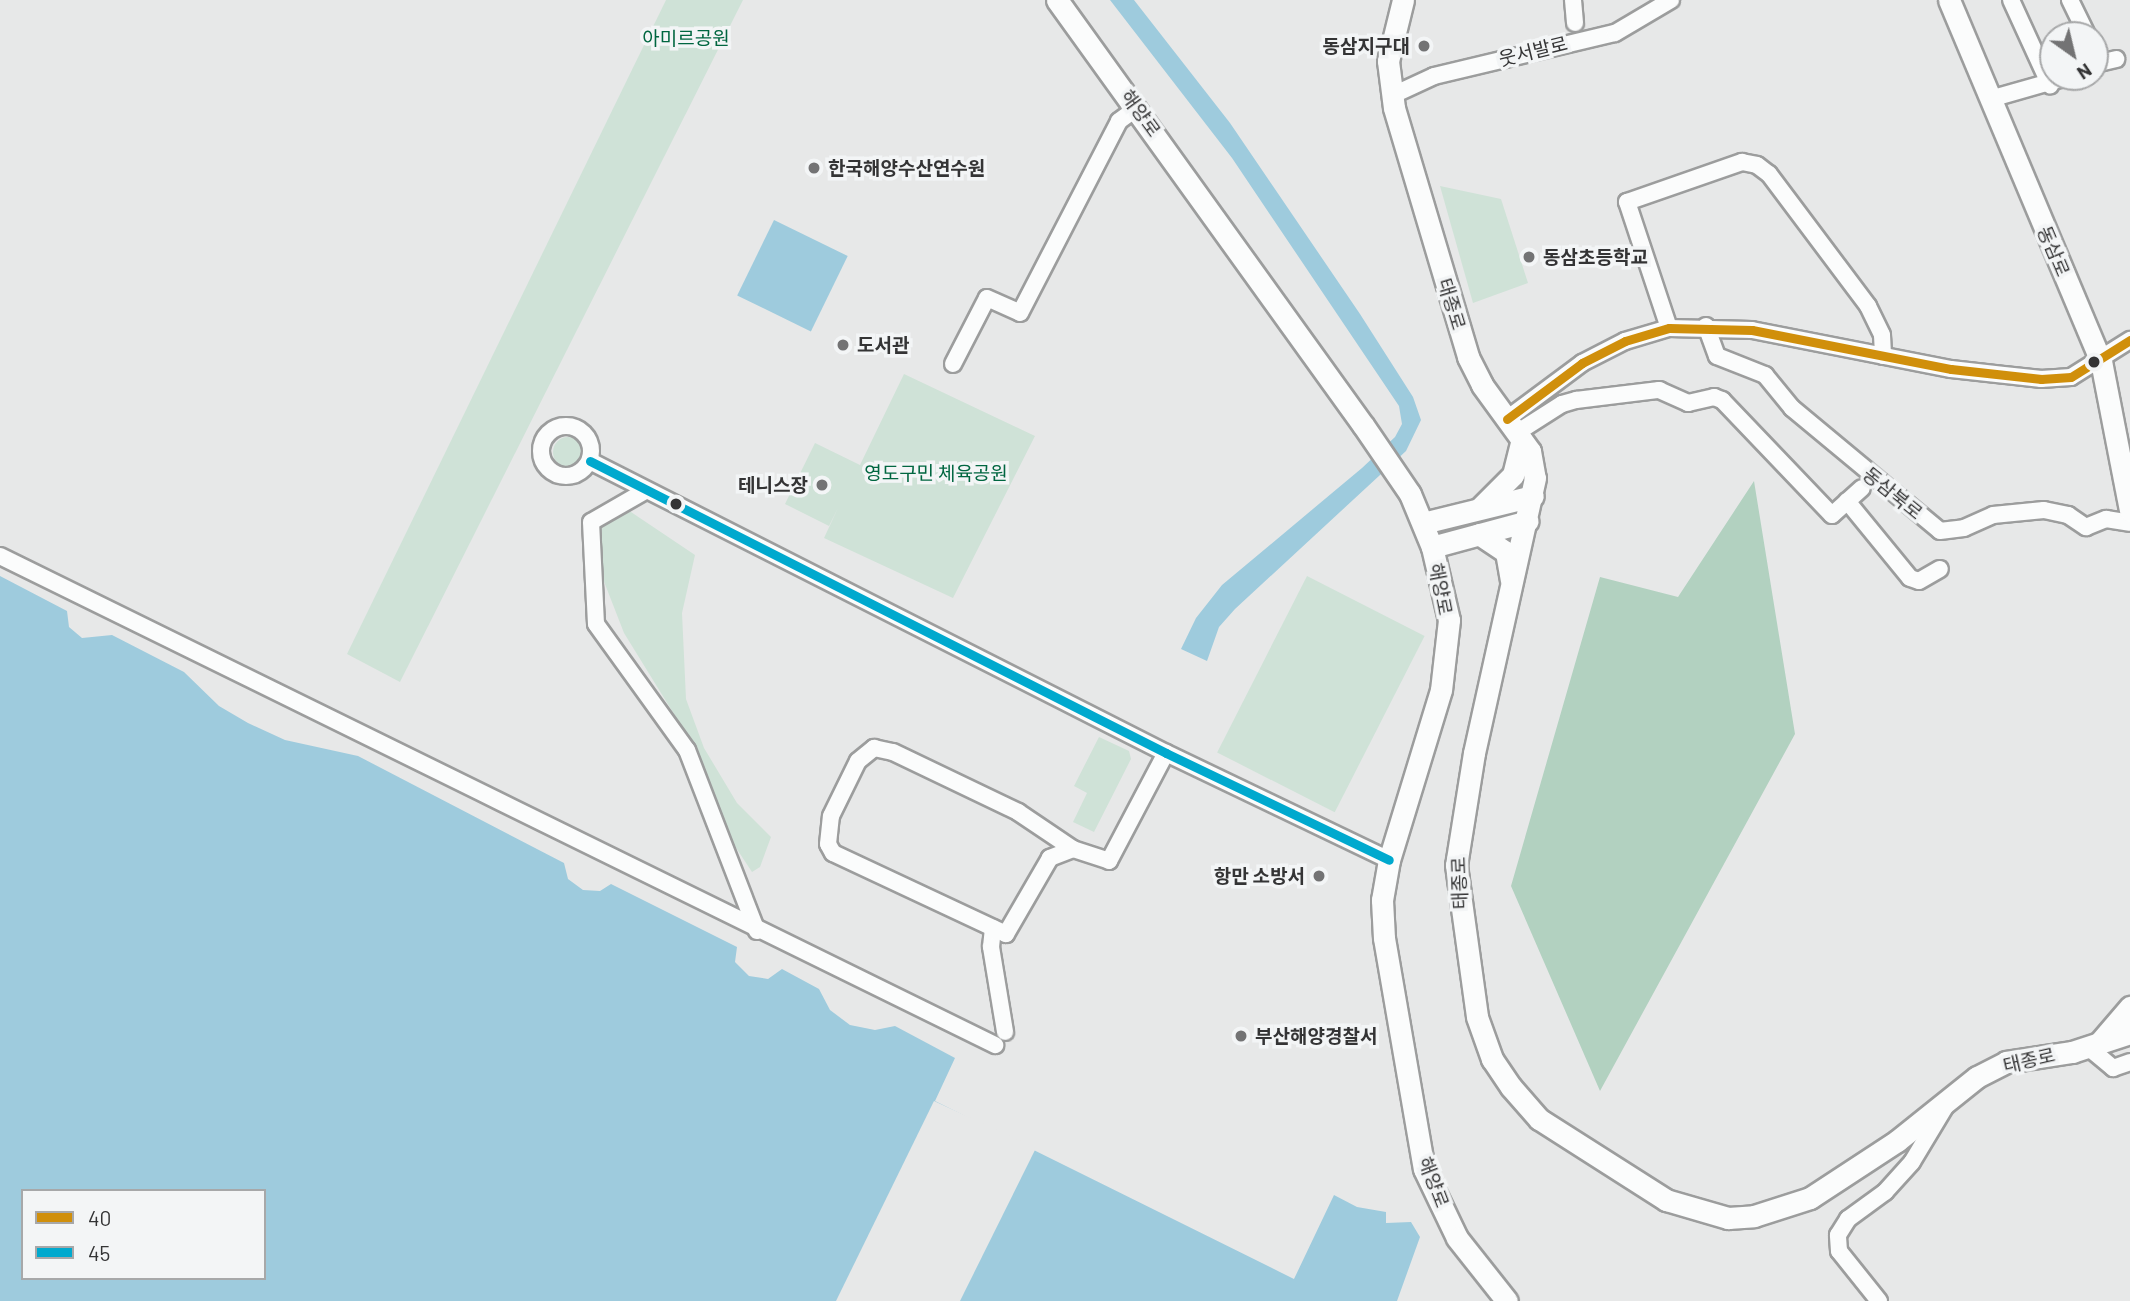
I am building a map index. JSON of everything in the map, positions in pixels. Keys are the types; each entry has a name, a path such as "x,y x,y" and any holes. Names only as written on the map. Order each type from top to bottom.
{"main road":[{"name":"해양로","path":"1057,0 1363,425 1410,494 1432,547 1448,620 1441,690 1389,860 1382,900 1384,938 1424,1169 1457,1238 1507,1301"},
{"name":"태종로","path":"1403,0 1388,61 1391,96 1468,357 1482,386 1516,430 1535,478 1528,521 1467,787 1456,865 1476,1017 1492,1059 1511,1087 1539,1119 1617,1171 1666,1200 1728,1218 1785,1209 1810,1198 1897,1141 1977,1077 2006,1062 2093,1045 2130,1033"},
{"name":"동삼로","path":"1949,0 2101,361 2130,510"},
{"path":"1478,510 1513,475 1521,459 1516,430"},
{"path":"1423,523 1533,496"},
{"path":"1432,547 1528,521"},
{"path":"1479,534 1506,552 1512,586"},
{"path":"2093,1045 2130,1007"}],"street":[{"path":"1573,0 1575,23"},
{"name":"웃서발로","path":"1391,96 1434,76 1615,33 1671,0"},
{"path":"2011,0 2039,61"},
{"path":"2070,0 2080,21"},
{"path":"2109,59 2116,59"},
{"path":"1990,99 2039,88"},
{"path":"953,364 986,298 1020,313 1119,121 1137,108"},
{"path":"1669,328 1627,202 1742,162 1757,165 1769,174 1877,318 1882,356"},
{"path":"1516,430 1582,363 1625,341 1669,328 1706,326 1882,356 2041,379 2071,377 2101,361 2130,340"},
{"name":"동삼북로","path":"1706,326 1717,356 1765,375 1792,408 1940,531 1964,528 1993,515 2044,510 2068,515 2086,527 2106,519 2130,523"},
{"path":"1516,430 1562,404 1576,400 1659,390 1688,403 1714,397 1722,400 1832,515 1862,488"},
{"path":"590,461 1166,753 1389,860"},
{"path":"645,491 591,522 596,624 687,750 757,931"},
{"path":"1847,502 1910,578 1919,581 1940,569"},
{"path":"0,556 757,931 1000,1039 991,947 993,928"},
{"path":"1049,829 1051,858 1006,934 833,853 828,844 831,816 858,761 865,751 883,748 1049,829 1073,849 1109,861 1166,753"},
{"path":"1051,858 1073,849"},
{"path":"2093,1045 2113,1068 2130,1062"},
{"path":"1879,1301 1839,1251 1838,1235 1848,1219 1885,1192 1912,1162 1950,1099"},
{"path":"1897,1141 1912,1162"}],"green space":[{"name":"아미르공원","path":"666,0 743,0 400,682 347,654"},
{"path":"1440,186 1501,199 1528,283 1473,303"},
{"name":"영도구민 체육공원","path":"904,374 1035,436 953,598 824,538 838,508 829,526 785,504 815,443 860,465"},
{"path":"568,437 579,441 583,452 579,463 568,467 557,463 553,452 557,441"},
{"path":"1754,481 1795,734 1600,1091 1511,886 1600,577 1678,597"},
{"path":"625,508 695,555 682,613 686,699 704,748 737,803 771,837 760,867 752,872 721,825 698,753 624,633 603,579 601,515"},
{"path":"1307,576 1425,636 1335,812 1217,752"},
{"path":"1099,737 1129,751 1131,759 1094,832 1073,822 1087,793 1074,786"}],"water":[{"path":"1110,0 1134,0 1230,123 1360,314 1413,397 1421,420 1406,451 1235,609 1219,627 1207,661 1181,649 1196,618 1222,585 1362,468 1395,437 1402,424 1399,406 1232,158"},
{"path":"774,220 848,256 811,331 737,295"},
{"path":"0,576 67,611 69,627 82,638 112,635 184,672 219,706 248,723 285,740 358,756 564,863 568,879 583,890 600,891 611,884 737,947 735,962 749,976 768,979 782,969 819,989 830,1010 850,1025 875,1030 895,1026 955,1058 935,1101 1294,1279 1334,1195 1357,1207 1386,1212 1386,1223 1411,1222 1420,1237 1397,1301 0,1301"}],"pier":[{"path":"934,1101 1036,1148 960,1301 836,1301"}],"transit line":[{"name":"40","path":"1507,419 1582,363 1625,341 1669,328 1752,330 1951,369 2041,379 2071,377 2130,340"},
{"name":"45","path":"590,461 1166,753 1389,860"}],"place":[{"name":"동삼지구대","path":"1424,46"},
{"name":"한국해양수산연수원","path":"814,168"},
{"name":"동삼초등학교","path":"1529,257"},
{"name":"도서관","path":"843,345"},
{"name":"테니스장","path":"822,485"},
{"name":"항만 소방서","path":"1319,876"},
{"name":"부산해양경찰서","path":"1241,1036"}]}
